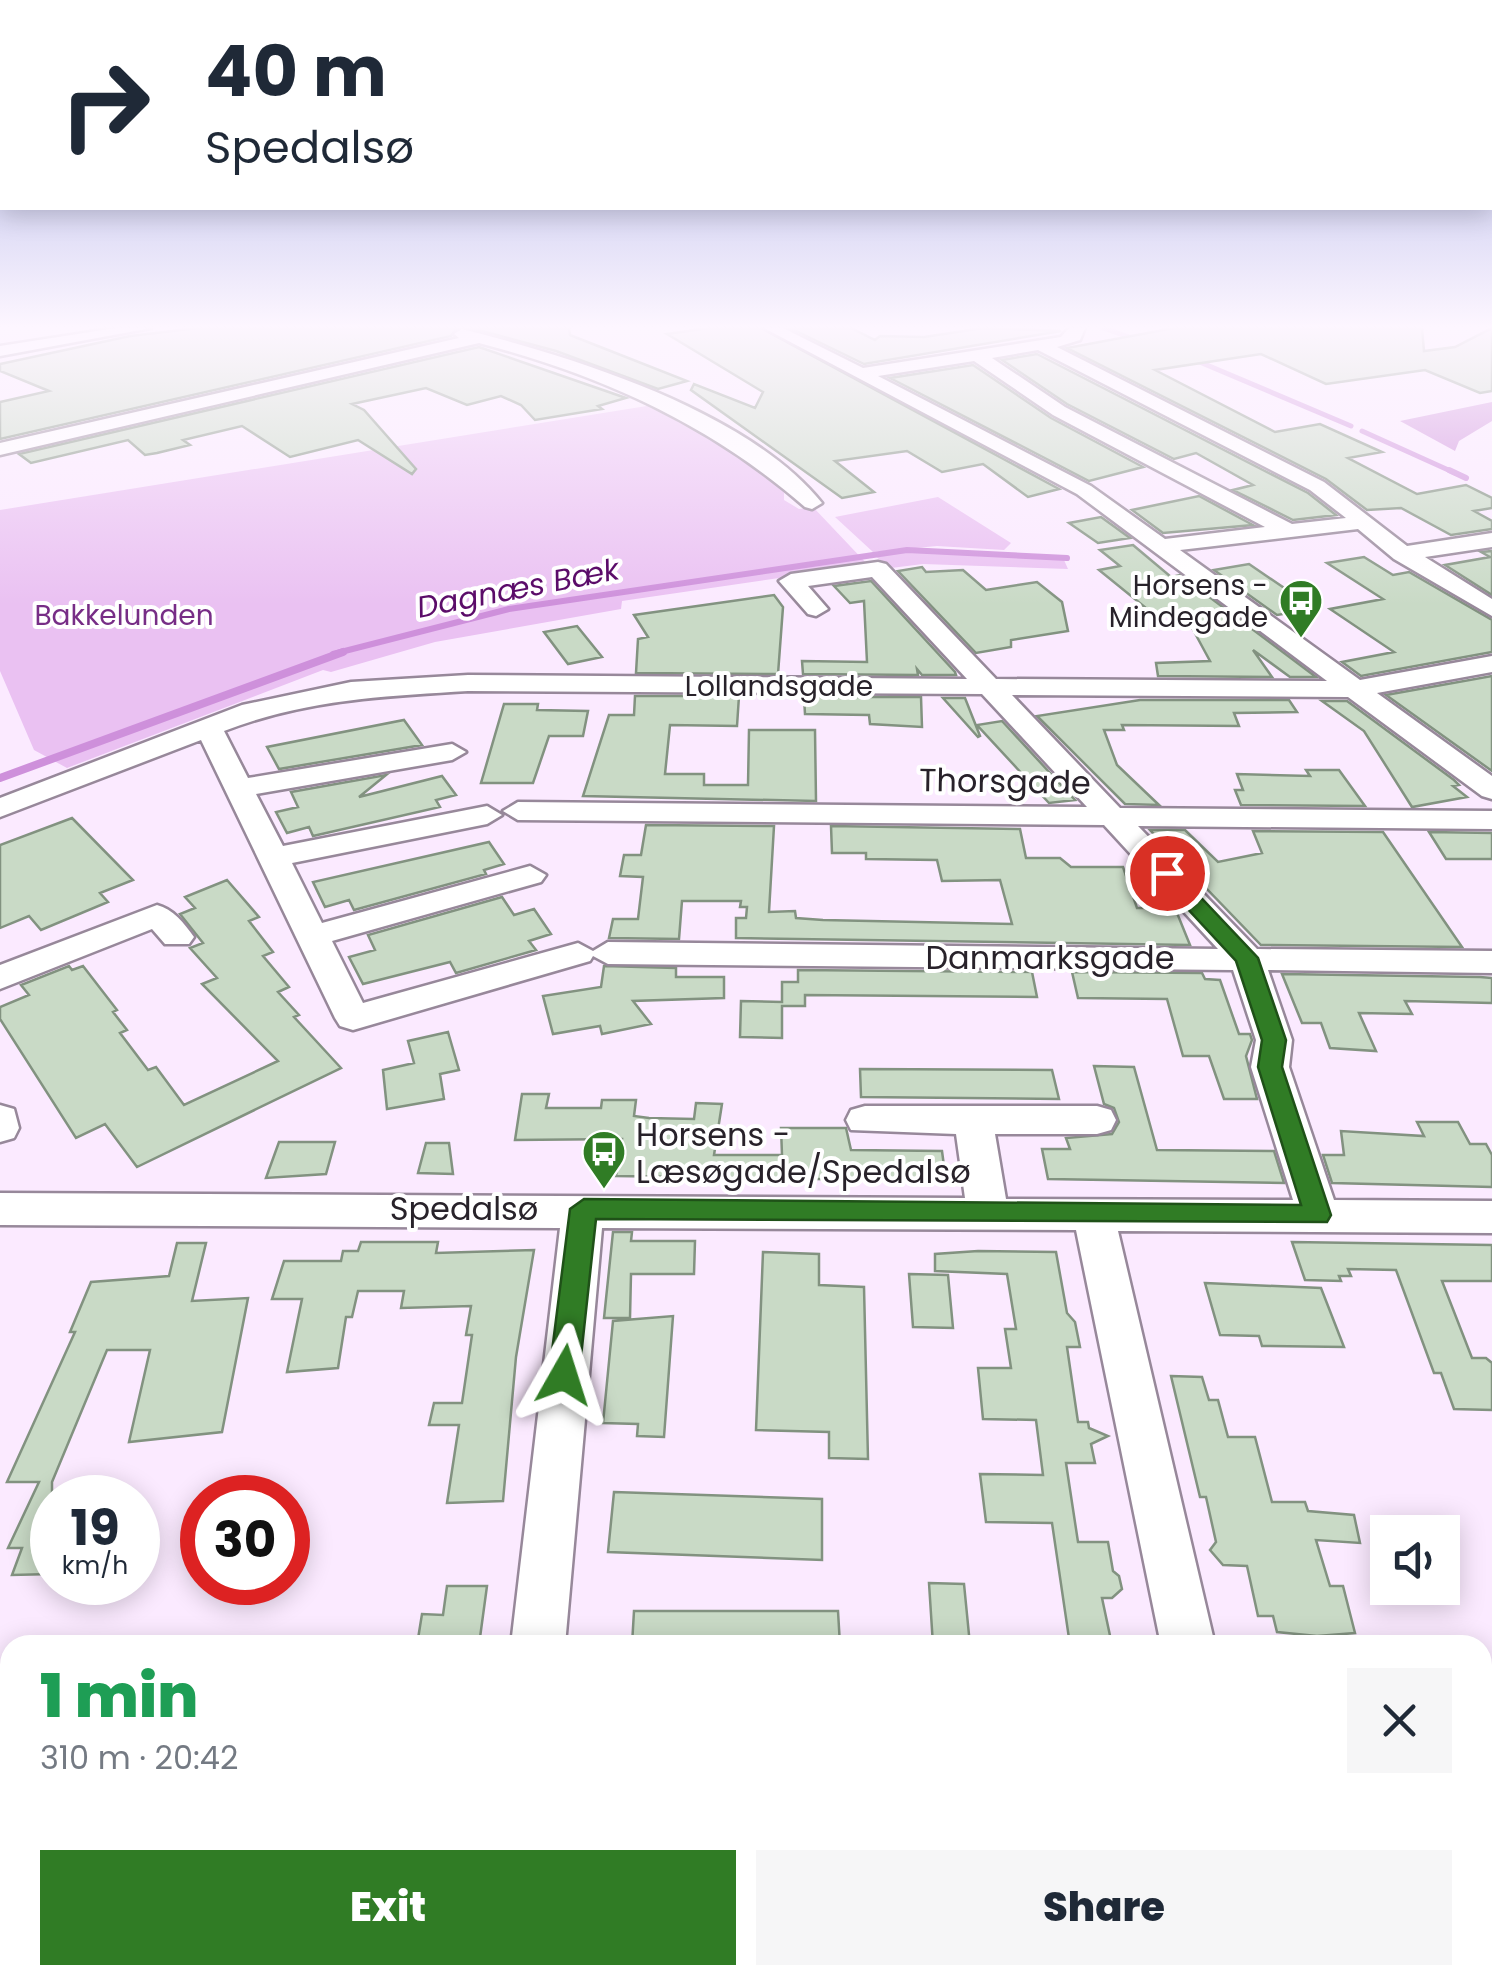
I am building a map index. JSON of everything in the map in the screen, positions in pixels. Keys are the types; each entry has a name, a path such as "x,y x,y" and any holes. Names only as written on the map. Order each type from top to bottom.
{"street":[{"path":"0,449 123,421"},
{"path":"697,421 755,453 812,502"},
{"path":"952,421 1061,476 1492,790"},
{"path":"1079,421 1287,530"},
{"path":"1189,421 1317,486 1402,554 1492,609"},
{"path":"1161,546 1363,522"},
{"path":"1402,554 1492,540"},
{"path":"816,609 790,581 878,568 1246,958 1274,1040 1270,1067 1318,1215"},
{"name":"Lollandsgade","path":"0,808 208,726 305,698 414,684 1355,690 1492,664"},
{"path":"208,726 312,936 530,875"},
{"path":"238,788 452,752"},
{"name":"Thorsgade","path":"272,857 502,813 1492,820"},
{"path":"0,978 156,914 177,937"},
{"name":"Danmarksgade","path":"312,936 353,1018 593,954 1492,962"},
{"path":"0,1119 0,1128"},
{"path":"866,1120 1097,1120"},
{"path":"973,1120 988,1214"},
{"name":"Spedalsø","path":"0,1208 1492,1216"},
{"path":"539,1635 584,1209"},
{"path":"1094,1216 1186,1635"}],"green space":[{"name":"Bakkelunden","path":"556,421 688,421 784,486 784,500 799,509 813,507 868,565 622,601 621,609 435,642 331,672 323,670 67,768 34,750 0,671 0,510"},
{"path":"938,497 1011,543 1004,550 937,546 873,552 835,517"},
{"path":"915,551 1064,560 1068,569 923,564 891,568 875,556"}],"shaded area":[{"path":"1400,421 1492,421 1459,441 1455,451"}],"building":[{"path":"0,421 80,421 0,439"},
{"path":"162,421 373,421 416,469 412,474 358,440 290,457 242,426 183,440 190,445 145,455 128,440 31,463 19,454"},
{"path":"734,421 932,421 1059,489 1028,497 983,464 942,472 907,451 835,461 874,492 842,498"},
{"path":"972,421 1056,421 1143,467 1089,481"},
{"path":"1099,421 1167,421 1308,493 1336,515 1293,520 1233,490 1253,485 1196,453 1174,459"},
{"path":"1211,421 1253,421 1275,432 1320,424 1382,452 1348,458 1417,494 1466,485 1492,498 1492,508 1474,511 1492,521 1492,529 1451,535 1401,508 1367,510 1326,479"},
{"path":"1199,496 1253,525 1163,533 1132,510"},
{"path":"1101,517 1130,538 1098,543 1069,523"},
{"path":"1133,545 1171,577 1180,575 1316,677 1290,677 1253,650 1272,677 1158,676 1156,663 1210,661 1184,613 1157,617 1099,570 1120,566 1100,550"},
{"path":"1492,551 1492,595 1445,565 1490,557 1481,552"},
{"path":"1364,557 1393,575 1409,572 1492,620 1492,652 1361,676 1342,662 1394,652 1330,609 1383,599 1327,563"},
{"path":"1249,564 1315,609 1277,615 1214,570"},
{"path":"922,567 926,572 963,570 986,590 1037,582 1062,602 1068,631 1011,640 1011,647 976,653 898,571"},
{"path":"871,581 956,675 922,675 917,669 918,675 803,674 802,661 867,662 864,601 850,603 834,586"},
{"path":"774,595 783,607 778,674 636,673 638,639 648,637 634,615"},
{"path":"577,626 602,657 568,664 544,632"},
{"path":"1492,676 1492,771 1386,695"},
{"path":"635,696 739,696 737,726 670,725 665,774 704,774 704,785 748,785 749,730 815,730 816,801 583,796 609,715 634,715"},
{"path":"804,697 921,697 922,727 870,724 869,715 805,714"},
{"path":"943,698 965,698 980,736 978,737"},
{"path":"1140,700 1289,700 1297,712 1234,713 1239,726 1122,725 1124,730 1104,730 1117,765 1159,805 1125,804 1037,716"},
{"path":"1322,701 1347,701 1454,780 1459,785 1453,786 1467,797 1412,807 1364,731"},
{"path":"504,704 538,704 537,710 588,711 583,736 549,736 533,783 481,783"},
{"path":"404,720 422,745 279,769 267,747"},
{"path":"1002,721 1075,800 1049,803 977,725"},
{"path":"1306,770 1339,770 1365,806 1241,805 1235,790 1243,790 1237,774 1310,776"},
{"path":"386,775 359,797 442,776 456,795 436,800 440,807 313,836 309,827 287,833 276,812 298,807 291,792"},
{"path":"72,818 133,880 100,893 108,902 41,930 29,916 0,928 0,845"},
{"path":"646,825 774,826 769,912 795,911 796,918 823,920 1012,924 1000,880 942,881 937,860 866,859 866,853 832,853 831,826 1020,829 1026,858 1060,858 1071,867 1123,867 1137,908 1175,908 1190,945 736,938 736,918 746,918 747,907 740,907 741,901 682,901 679,939 609,938 613,919 638,919 643,877 620,876 624,855 641,855"},
{"path":"1150,830 1185,830 1218,862 1262,853 1253,831 1383,832 1462,947 1261,945"},
{"path":"1429,832 1492,833 1492,859 1446,859"},
{"path":"489,842 504,864 484,870 486,874 354,910 349,900 325,907 313,882"},
{"path":"227,880 259,917 249,921 273,952 263,956 289,987 278,992 299,1015 294,1017 341,1068 137,1167 105,1124 76,1138 0,1019 0,1007 29,995 21,985 69,966 72,970 83,966 117,1010 113,1012 127,1030 120,1033 148,1070 156,1067 184,1105 278,1061 202,984 217,978 190,948 203,943 180,914 195,908 185,897"},
{"path":"502,897 514,915 534,909 551,934 529,941 536,950 456,973 450,962 363,984 349,957 375,950 368,935"},
{"path":"604,966 676,968 676,977 724,977 724,998 633,1001 651,1024 602,1034 600,1026 553,1034 543,996 601,987"},
{"path":"798,970 1032,972 1037,997 805,995 805,1006 782,1006 782,1038 740,1037 741,1001 782,1002 782,982 798,982"},
{"path":"1072,972 1202,973 1205,979 1220,980 1239,1034 1250,1034 1252,1040 1246,1056 1257,1099 1224,1099 1209,1056 1183,1056 1167,999 1078,998"},
{"path":"1282,974 1492,978 1492,1003 1405,1001 1412,1014 1359,1013 1376,1051 1330,1048 1321,1023 1302,1023"},
{"path":"448,1032 459,1070 440,1074 444,1099 387,1109 383,1070 414,1063 408,1041"},
{"path":"1094,1066 1134,1067 1157,1150 1274,1151 1284,1183 1048,1179 1042,1149 1070,1149 1066,1138 1112,1134 1119,1122 1114,1108 1104,1104"},
{"path":"860,1069 1052,1070 1059,1099 861,1097"},
{"path":"522,1094 549,1094 546,1108 601,1108 602,1100 636,1100 634,1116 649,1118 694,1119 696,1103 722,1104 714,1155 782,1155 781,1128 846,1128 851,1150 942,1151 946,1181 616,1176 622,1139 515,1140"},
{"path":"1417,1122 1458,1122 1470,1144 1486,1144 1492,1155 1492,1187 1332,1183 1323,1155 1344,1155 1341,1131 1424,1136"},
{"path":"279,1142 335,1142 326,1174 266,1178"},
{"path":"426,1143 449,1143 453,1174 418,1173"},
{"path":"613,1232 632,1232 631,1241 695,1241 694,1274 631,1274 630,1318 604,1318"},
{"path":"361,1242 438,1242 436,1253 534,1250 516,1357 503,1501 447,1503 459,1425 429,1425 434,1403 462,1403 472,1335 466,1335 471,1306 401,1308 404,1291 358,1291 352,1317 346,1317 338,1368 287,1372 302,1299 272,1299 284,1261 341,1261 343,1251 358,1251"},
{"path":"1292,1242 1492,1245 1492,1281 1442,1281 1472,1358 1486,1358 1492,1363 1492,1410 1454,1409 1441,1373 1434,1373 1396,1270 1348,1269 1351,1276 1339,1276 1341,1281 1305,1280"},
{"path":"177,1243 206,1243 192,1301 248,1298 222,1432 129,1442 150,1350 107,1350 55,1475 30,1475 30,1482 7,1482 75,1332 70,1332 91,1282 169,1276"},
{"path":"763,1252 819,1254 819,1285 864,1287 868,1459 829,1458 829,1432 756,1430"},
{"path":"1056,1252 1067,1313 1075,1322 1080,1347 1067,1347 1078,1422 1088,1422 1089,1428 1108,1436 1091,1444 1095,1463 1066,1463 1078,1542 1108,1542 1113,1571 1119,1576 1122,1589 1112,1598 1102,1598 1110,1635 1069,1635 1052,1523 986,1522 980,1474 1043,1475 1036,1420 983,1419 978,1368 1011,1368 1005,1329 1016,1329 1007,1274 935,1271 935,1254"},
{"path":"909,1274 948,1275 953,1328 913,1327"},
{"path":"1205,1283 1321,1288 1344,1347 1262,1346 1259,1336 1220,1335"},
{"path":"673,1316 664,1437 637,1436 638,1424 603,1423 613,1321"},
{"path":"1171,1376 1202,1377 1209,1400 1218,1400 1228,1437 1255,1437 1272,1502 1305,1502 1308,1511 1354,1515 1360,1543 1316,1540 1330,1586 1343,1586 1355,1633 1277,1632 1273,1616 1258,1616 1247,1566 1223,1565 1210,1550 1216,1542 1206,1497 1200,1497"},
{"path":"614,1492 822,1499 822,1560 608,1552"},
{"path":"30,1501 30,1575 12,1575 22,1548 8,1548"},
{"path":"929,1583 964,1584 969,1635 932,1635"},
{"path":"447,1586 487,1586 480,1635 419,1635 422,1614 443,1615"},
{"path":"634,1611 838,1611 839,1635 633,1635"}],"waterway":[{"path":"1338,421 1351,426"},
{"path":"1362,431 1455,473"},
{"path":"1449,470 1466,478"},
{"name":"Dagnæs Bæk","path":"333,654 509,609 907,550 1067,558"},
{"name":"Dagnæs Bæk","path":"0,778 343,652"}],"place":[{"name":"Horsens - Mindegade","path":"1301,639"},
{"name":"Horsens - Læsøgade/Spedalsø","path":"604,1190"}],"route":[{"path":"564,1375 584,1209 1318,1215 1270,1067 1274,1040 1246,958 1167,873"}]}
